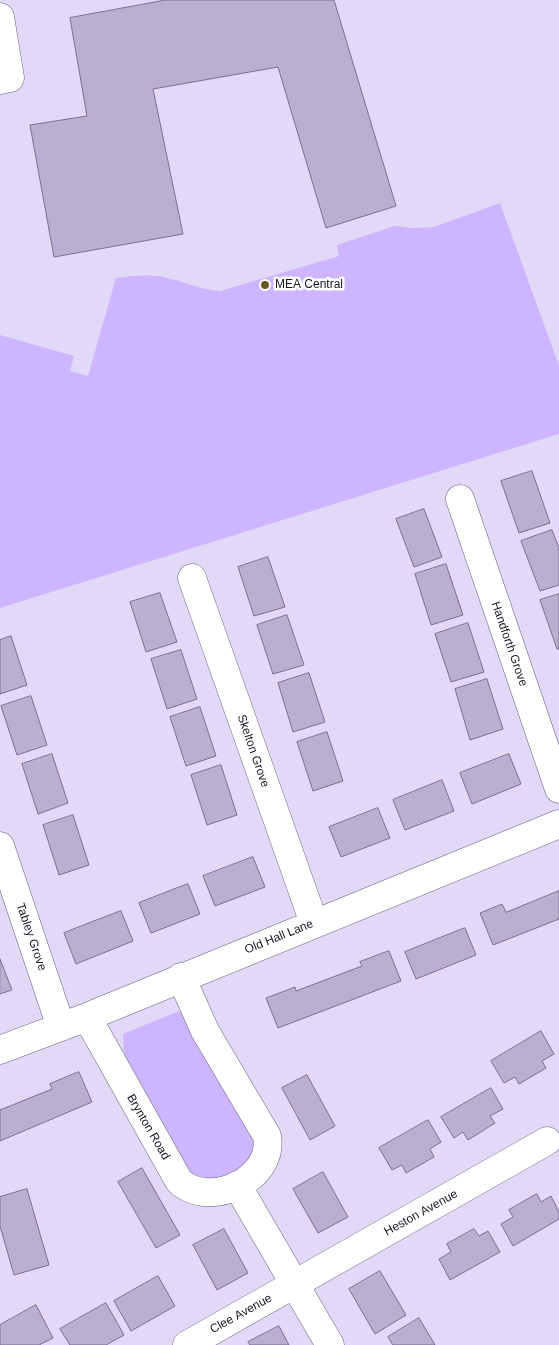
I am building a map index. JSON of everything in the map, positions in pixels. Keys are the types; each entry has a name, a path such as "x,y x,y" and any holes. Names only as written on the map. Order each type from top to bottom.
{"street":[{"path":"0,17 10,78 0,80"},
{"name":"Handforth Grove","path":"460,499 559,789"},
{"name":"Skelton Grove","path":"192,578 314,923"},
{"name":"Old Hall Lane","path":"0,1050 87,1017 559,824"},
{"name":"Tabley Grove","path":"0,846 61,1027"},
{"name":"Brynton Road","path":"87,1017 179,1181 197,1192 217,1192 237,1185 253,1175 263,1164 268,1145 267,1136 205,1031 181,977"},
{"name":"Heston Avenue","path":"294,1284 547,1141"},
{"path":"237,1185 330,1345"},
{"name":"Clee Avenue","path":"186,1345 294,1284"}],"shaded area":[{"path":"500,203 559,366 559,434 0,608 0,335 74,356 70,371 88,376 116,278 157,276 220,291 339,256 337,245 395,226 413,228 434,227"},
{"path":"179,1011 186,1015 259,1140 255,1160 217,1184 192,1178 124,1055 123,1034"}],"building":[{"path":"166,0 334,0 396,206 326,228 278,67 153,89 183,234 54,257 30,125 87,116 70,18"},
{"path":"532,471 550,523 519,533 501,481"},
{"path":"424,509 442,557 414,567 396,519"},
{"path":"552,530 559,548 559,585 540,591 521,541"},
{"path":"268,557 285,607 254,616 238,567"},
{"path":"446,564 463,615 431,625 415,574"},
{"path":"160,593 177,642 146,652 130,602"},
{"path":"559,594 559,649 557,649 540,600"},
{"path":"287,615 304,665 273,674 257,625"},
{"path":"468,623 484,672 451,682 435,634"},
{"path":"11,636 27,685 0,694 0,640"},
{"path":"181,650 197,699 167,709 151,659"},
{"path":"309,673 325,722 293,732 278,683"},
{"path":"487,679 503,729 470,740 455,689"},
{"path":"31,696 47,745 17,755 1,706"},
{"path":"200,707 216,756 186,766 170,717"},
{"path":"327,732 343,781 313,791 297,742"},
{"path":"52,754 68,803 38,814 22,764"},
{"path":"509,754 521,784 472,804 460,773"},
{"path":"221,765 237,815 207,825 191,775"},
{"path":"442,780 454,811 405,830 393,800"},
{"path":"378,808 390,838 341,857 329,827"},
{"path":"73,815 89,865 59,875 43,825"},
{"path":"253,857 265,887 215,906 203,876"},
{"path":"188,884 200,914 151,933 139,903"},
{"path":"559,891 559,919 493,945 480,913 502,904 506,912"},
{"path":"121,911 133,941 76,964 64,933"},
{"path":"465,928 476,955 416,979 405,952"},
{"path":"389,951 401,981 278,1028 266,998 295,987 296,991 362,966 360,962"},
{"path":"0,959 12,990 0,994"},
{"path":"541,1031 554,1054 542,1061 546,1068 519,1084 515,1077 504,1083 491,1061"},
{"path":"79,1072 92,1102 0,1141 0,1110 52,1089 50,1084"},
{"path":"307,1075 335,1126 310,1140 282,1088"},
{"path":"491,1088 503,1109 490,1116 495,1123 468,1140 463,1132 454,1138 441,1117"},
{"path":"428,1120 441,1142 430,1149 434,1157 406,1173 402,1165 392,1170 379,1148"},
{"path":"142,1168 180,1235 156,1248 118,1182"},
{"path":"323,1172 348,1217 318,1233 293,1189"},
{"path":"27,1189 49,1265 14,1275 0,1226 0,1197"},
{"path":"537,1194 541,1202 551,1196 559,1212 559,1219 513,1246 501,1224 513,1217 509,1210"},
{"path":"224,1229 248,1273 217,1290 193,1245"},
{"path":"474,1229 479,1236 488,1231 500,1252 450,1280 439,1259 451,1252 447,1244"},
{"path":"380,1271 406,1315 375,1334 349,1289"},
{"path":"158,1276 175,1306 131,1331 114,1301"},
{"path":"106,1303 124,1335 106,1345 70,1345 60,1329"},
{"path":"36,1305 53,1338 39,1345 0,1345 0,1325"},
{"path":"419,1318 435,1345 393,1345 388,1337"},
{"path":"279,1326 289,1345 250,1345 248,1342"}],"place":[{"name":"MEA Central","path":"265,285"}]}
